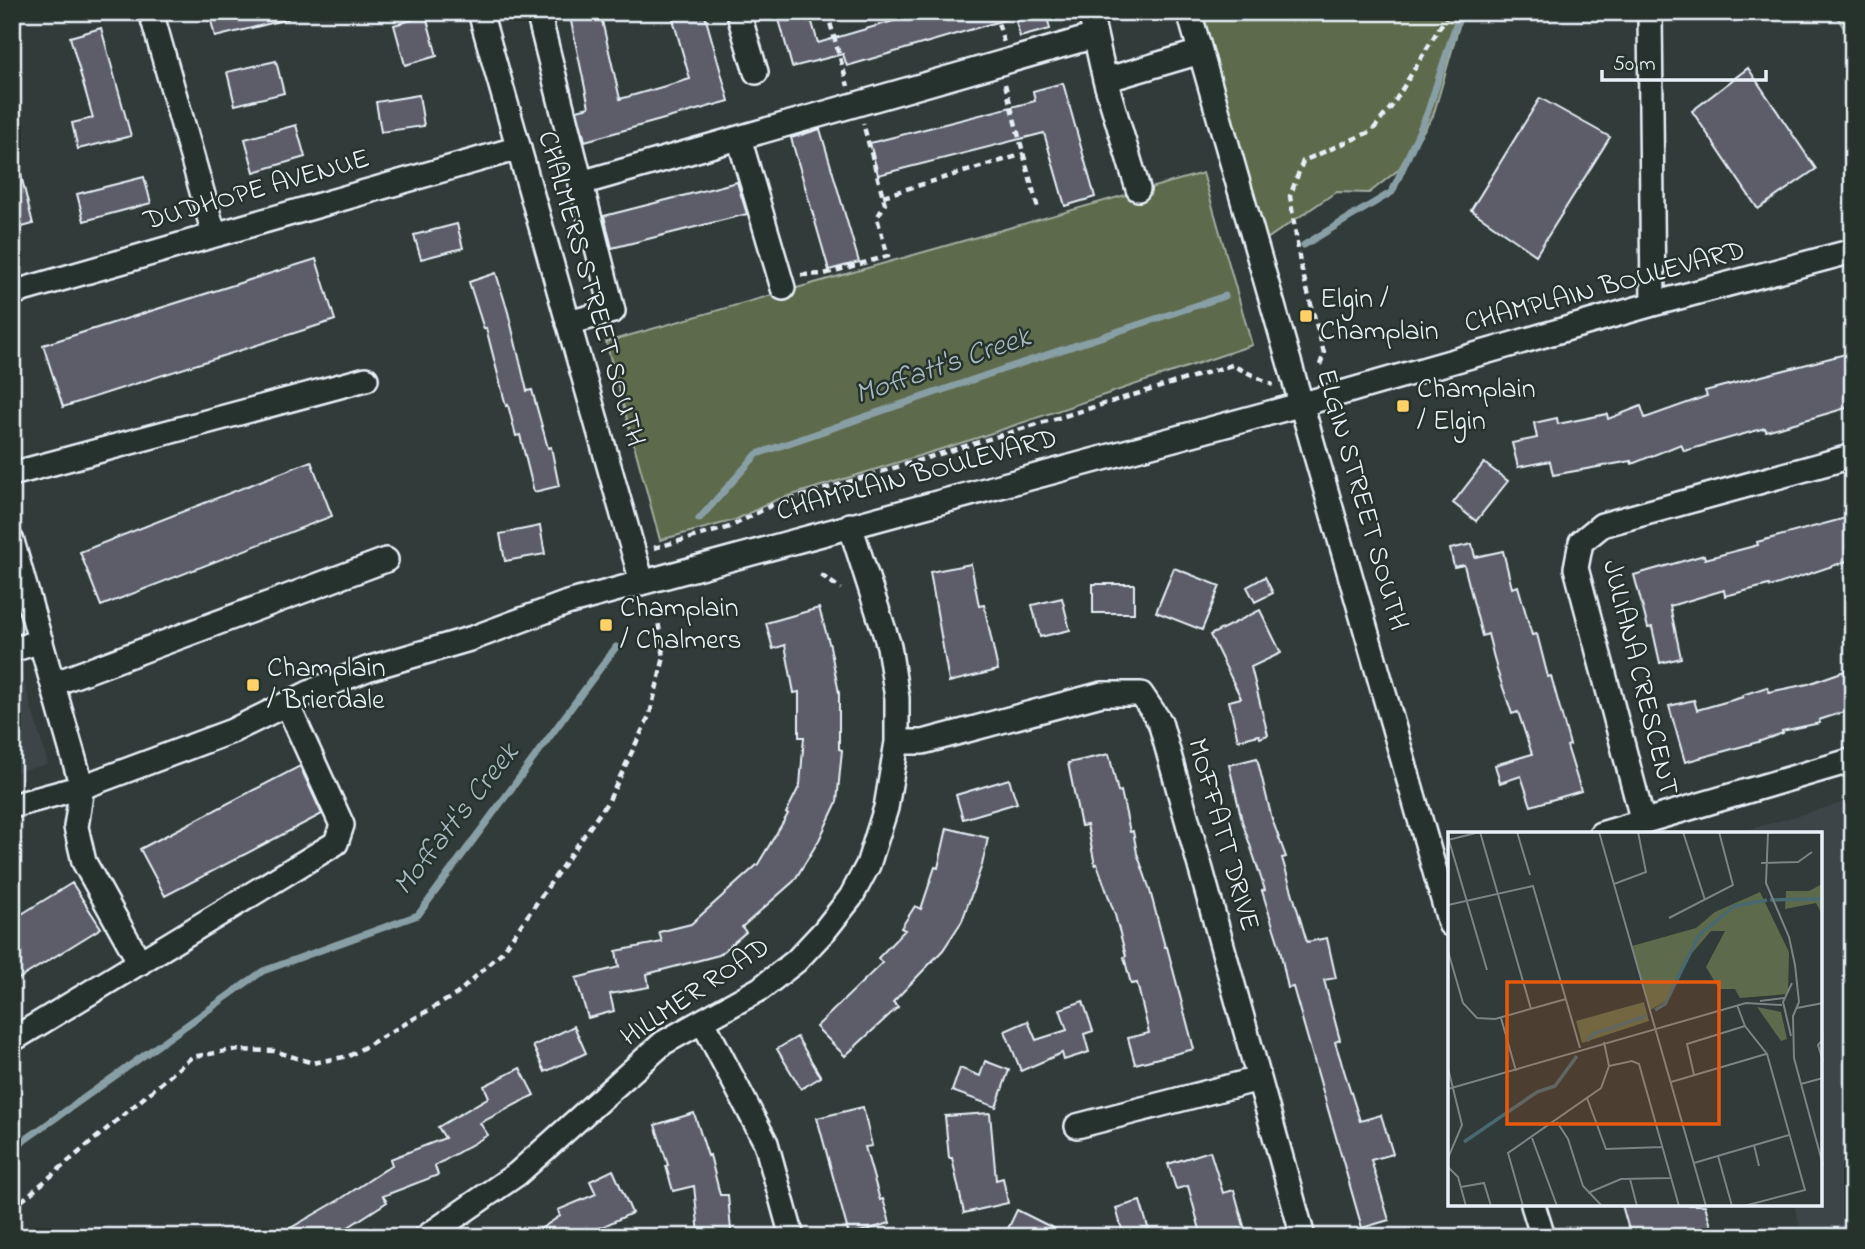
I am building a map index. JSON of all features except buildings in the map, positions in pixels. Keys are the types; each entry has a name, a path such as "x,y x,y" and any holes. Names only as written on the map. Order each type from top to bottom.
{"street":[{"path":"151,12 214,234"},
{"name":"CHALMERS STREET SOUTH","path":"480,12 642,582"},
{"path":"537,12 613,311 568,323"},
{"path":"738,12 756,72"},
{"path":"1090,12 1105,80 1138,189"},
{"name":"ELGIN STREET SOUTH","path":"1189,12 1444,881 1448,910"},
{"path":"1650,12 1653,304"},
{"path":"581,183 1095,36"},
{"path":"1105,80 1200,52"},
{"path":"739,138 781,282"},
{"name":"DUDHOPE AVENUE","path":"12,293 519,148"},
{"name":"CHAMPLAIN BOULEVARD","path":"12,806 82,787 232,731 367,669 473,638 558,606 850,524 1303,404 1653,304 1853,251"},
{"path":"12,474 366,379"},
{"name":"JULIANA CRESCENT","path":"1643,822 1576,568 1581,542 1602,525 1853,456"},
{"name":"HILLMER ROAD","path":"435,1234 517,1174 663,1044 760,989 796,961 851,897 868,865 886,808 897,742 897,698 889,646 850,524"},
{"path":"12,541 82,787 76,827 84,862 139,963"},
{"path":"53,684 386,560"},
{"path":"12,649 41,641"},
{"name":"MOFFATT DRIVE","path":"897,742 923,743 1102,694 1141,694 1160,722 1303,1237"},
{"path":"12,1040 336,843 342,825 287,704"},
{"path":"1608,832 1853,760"},
{"path":"704,1022 766,1143 792,1237"},
{"path":"1077,1126 1259,1079"},
{"path":"1535,1207 1543,1237"}],"path":[{"path":"995,12 1038,209"},
{"path":"1214,15 1225,12"},
{"path":"1320,365 1324,353 1300,263 1290,197 1303,161 1371,131 1392,106 1449,12"},
{"path":"781,282 824,274 888,256 877,218 885,204 858,104 848,87 829,14"},
{"path":"883,196 1024,154"},
{"path":"653,548 730,527 772,505 1232,365 1264,380 1303,404"},
{"path":"821,575 841,589"},
{"path":"12,1209 192,1057 232,1050 274,1051 313,1063 349,1056 457,994 502,952 609,800 650,714 664,657 658,621"}],"shaded area":[{"path":"12,640 48,764 12,773"},
{"path":"1853,800 1853,1237 1803,1237 1795,1207 1823,1207 1823,832 1740,832"}],"green space":[{"path":"1191,12 1463,12 1433,116 1398,170 1369,193 1336,192 1258,245"},
{"path":"1834,12 1853,12 1853,43"},
{"path":"1203,173 1252,345 977,438 776,500 735,520 660,540 606,342"}],"waterway":[{"name":"Moffatt's Creek","path":"1304,245 1392,192 1427,114 1460,12"},
{"name":"Moffatt's Creek","path":"699,519 757,454 1225,296"},
{"name":"Moffatt's Creek","path":"12,1149 263,971 418,915 616,647"}],"place":[{"name":"Elgin / Champlain","path":"1306,316"},
{"name":"Champlain / Elgin","path":"1403,406"},
{"name":"Champlain / Chalmers","path":"606,625"},
{"name":"Champlain / Brierdale","path":"253,685"}]}
